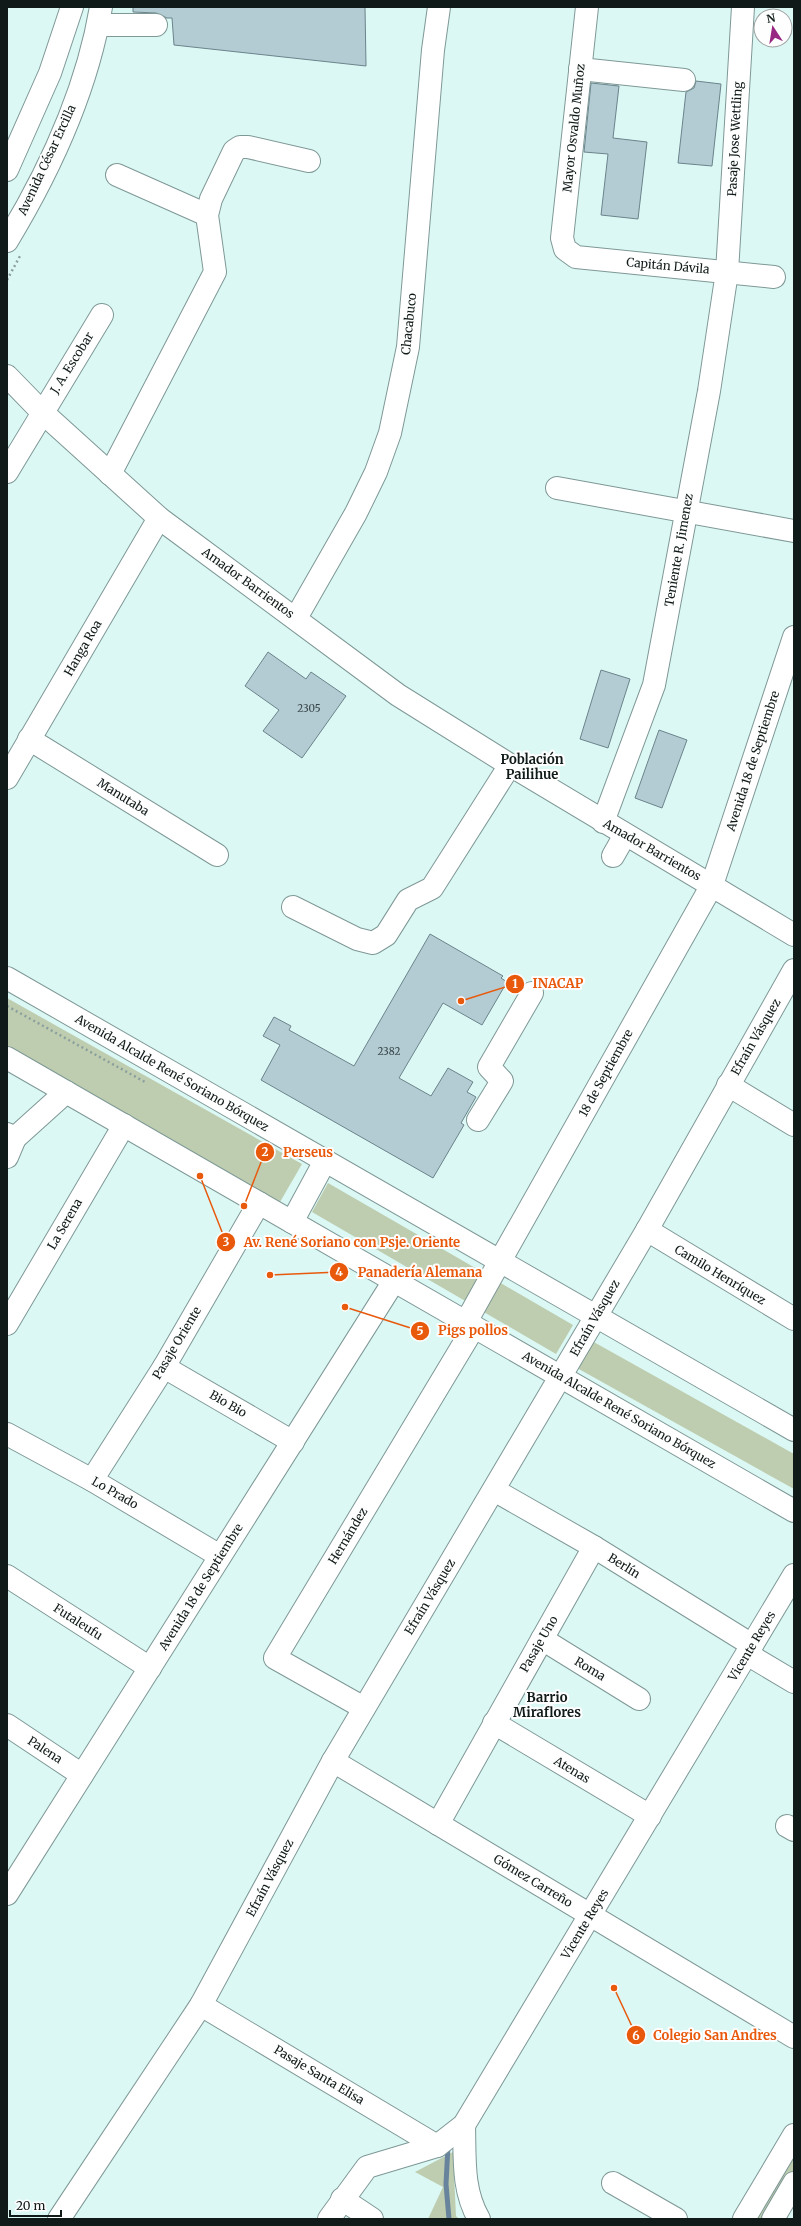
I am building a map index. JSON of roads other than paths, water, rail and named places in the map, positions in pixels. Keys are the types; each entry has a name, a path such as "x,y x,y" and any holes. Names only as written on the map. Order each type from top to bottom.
{"street":[{"path":"11,161 50,73 72,7 83,19 99,16 156,25"},
{"name":"Chacabuco","path":"296,618 356,513 376,472 390,433 408,347 433,50 439,7"},
{"name":"Mayor Osvaldo Muñoz","path":"565,249 562,238 587,7"},
{"name":"Pasaje Jose Wettling","path":"727,272 743,7"},
{"name":"Avenida César Ercilla","path":"7,242 48,166 74,105 99,16"},
{"path":"580,69 684,80"},
{"path":"11,161 23,148 32,147 39,150 48,166"},
{"path":"110,474 215,272 207,215 211,199 234,151 240,147 248,147 309,161"},
{"path":"117,175 207,215"},
{"name":"Capitán Dávila","path":"565,249 576,257 774,277"},
{"name":"Teniente R. Jimenez","path":"603,822 654,685 709,391 727,272"},
{"name":"J. A. Escobar","path":"7,472 102,315"},
{"name":"Amador Barrientos","path":"7,376 42,412 159,518 398,695 603,822 712,885 794,935"},
{"path":"557,488 686,513 794,531"},
{"name":"Hanga Roa","path":"7,778 159,518"},
{"name":"Avenida 18 de Septiembre","path":"712,885 794,637"},
{"name":"Manutaba","path":"29,739 217,855"},
{"path":"293,907 357,939 373,943 386,935 408,900 432,888 510,765"},
{"path":"613,856 625,835"},
{"name":"18 de Septiembre","path":"470,1324 500,1261 712,885"},
{"name":"Efraín Vásquez","path":"59,2219 201,2005 333,1761 647,1230 794,970"},
{"name":"Avenida Alcalde René Soriano Bórquez","path":"7,978 794,1430"},
{"path":"478,1120 502,1081 489,1067 532,993"},
{"name":"Avenida Alcalde René Soriano Bórquez","path":"7,1058 794,1511"},
{"path":"728,1085 794,1125"},
{"path":"10,1143 66,1092"},
{"name":"La Serena","path":"7,1324 124,1125"},
{"path":"292,1222 325,1161"},
{"name":"Pasaje Oriente","path":"92,1480 164,1367 259,1203"},
{"name":"Camilo Henríquez","path":"647,1230 794,1320"},
{"name":"Avenida 18 de Septiembre","path":"9,1887 150,1668 394,1281"},
{"name":"Hernández","path":"364,1708 274,1658 470,1324"},
{"name":"Bio Bio","path":"164,1367 293,1442"},
{"name":"Lo Prado","path":"7,1434 92,1480 220,1556"},
{"name":"Berlín","path":"494,1490 594,1548 750,1649 794,1682"},
{"name":"Pasaje Uno","path":"438,1824 594,1548"},
{"name":"Vicente Reyes","path":"452,2134 590,1915 794,1575"},
{"name":"Futaleufu","path":"7,1576 150,1668"},
{"name":"Roma","path":"542,1639 639,1699"},
{"name":"Atenas","path":"494,1723 650,1816"},
{"name":"Palena","path":"7,1725 82,1775"},
{"name":"Gómez Carreño","path":"333,1761 794,2037"},
{"name":"Pasaje Santa Elisa","path":"201,2005 452,2134"},
{"path":"329,2219 342,2198 368,2167 452,2134 471,2202 479,2219"},
{"path":"744,2219 794,2135"},
{"path":"613,2183 676,2219"},
{"path":"773,2219 794,2184"},
{"path":"342,2198 372,2219"}],"waterway":[{"path":"448,2146 446,2184 449,2219"}],"place":[{"name":"INACAP","path":"461,1001"},
{"name":"Av. René Soriano con Psje. Oriente","path":"200,1176"},
{"name":"Perseus","path":"244,1206"},
{"name":"Panadería Alemana","path":"270,1275"},
{"name":"Pigs pollos","path":"345,1307"},
{"name":"Colegio San Andres","path":"614,1988"}],"district":[{"name":"Población Pailihue","path":"532,766"},
{"name":"Barrio Miraflores","path":"547,1704"}]}
